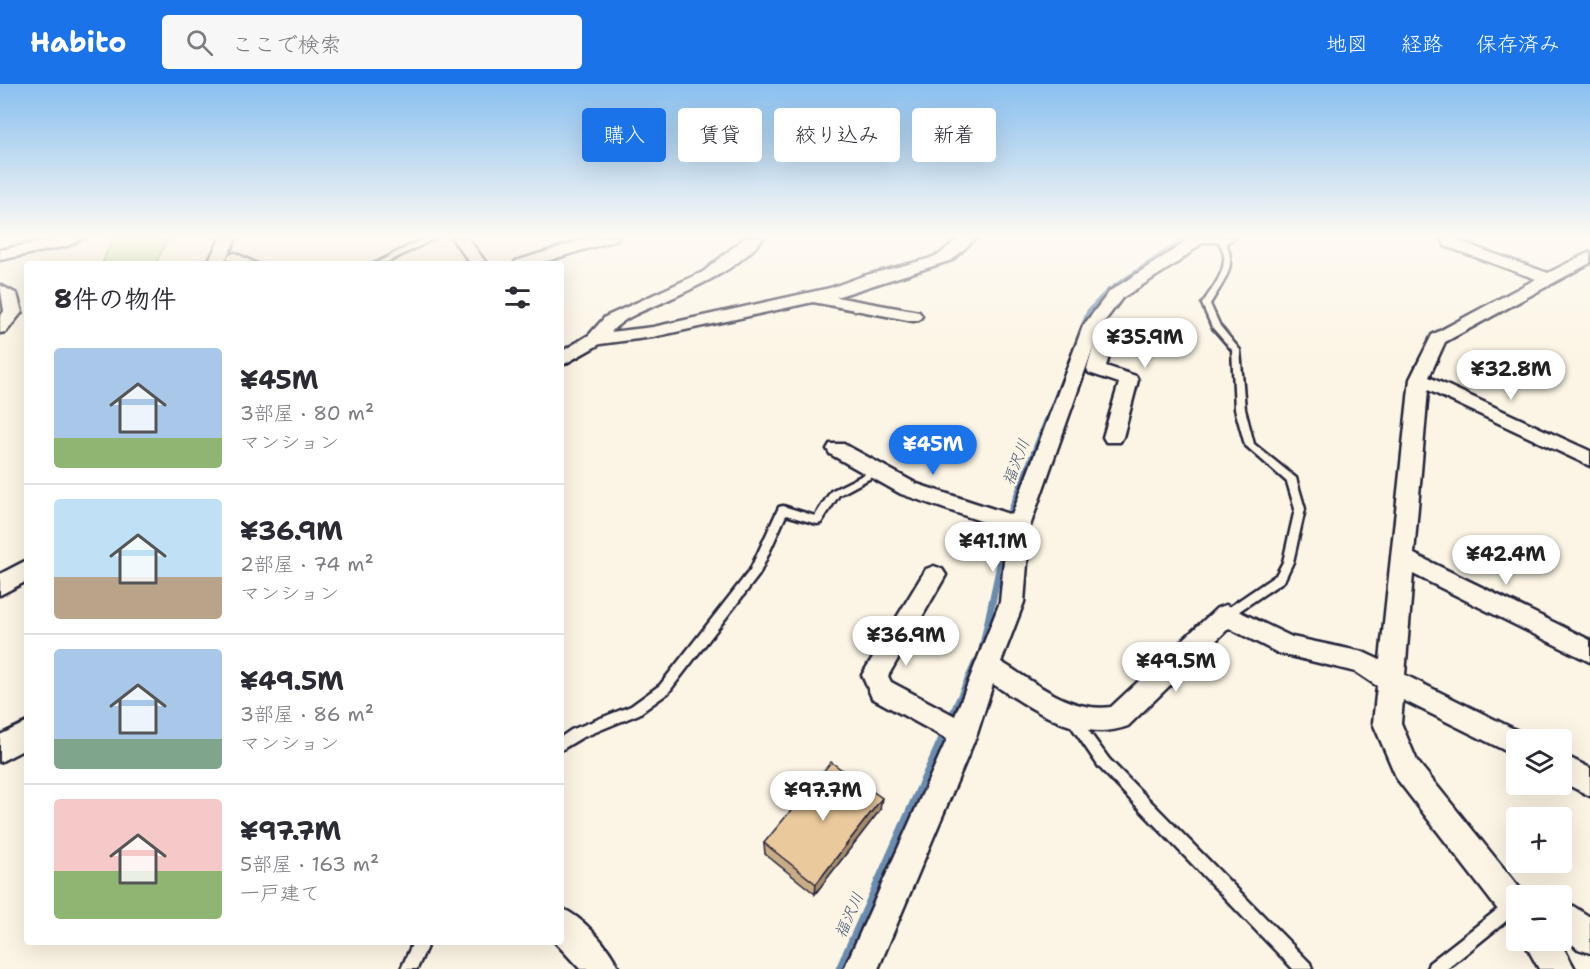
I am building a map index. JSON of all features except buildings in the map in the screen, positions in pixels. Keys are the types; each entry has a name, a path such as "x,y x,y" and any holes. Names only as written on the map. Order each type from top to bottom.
{"street":[{"path":"564,358 595,339 611,321 632,309 702,278"},
{"path":"595,339 653,332 814,298 880,278"},
{"path":"861,969 963,734 986,666 1012,602 1019,525 1090,333 1102,306 1119,290 1139,278"},
{"path":"1506,894 1407,770 1387,723 1389,680 1419,378 1438,339 1551,279"},
{"path":"0,290 11,298 13,312 0,328"},
{"path":"814,298 913,316"},
{"path":"1090,333 1104,344 1096,369 1129,380 1113,437"},
{"path":"1419,378 1590,459"},
{"path":"837,449 909,489 1019,525"},
{"path":"1402,558 1590,652"},
{"path":"0,586 24,571"},
{"path":"934,575 875,675 881,690 963,734"},
{"path":"986,666 1070,714 1102,722 1118,718 1226,615 1287,646 1363,663 1389,680 1506,739"},
{"path":"1572,773 1590,783"},
{"path":"1572,923 1590,937"},
{"path":"564,927 602,969"},
{"path":"1546,951 1558,969"}],"lane":[{"path":"1222,278 1206,304 1216,327 1236,350 1240,409 1250,445 1292,480 1300,509 1288,562 1280,578 1226,615"},
{"path":"564,742 576,734 635,710 664,689 755,572 783,510 817,520 835,492 877,471"},
{"path":"1070,714 1104,763 1304,969"},
{"path":"1435,969 1506,914"},
{"path":"409,969 420,945"}],"waterway":[{"name":"福沢川","path":"1081,332 1089,311 1108,291 1127,278"},
{"name":"福沢川","path":"1046,422 1075,348"},
{"name":"福沢川","path":"982,649 1012,509 1047,421"},
{"name":"福沢川","path":"840,969 977,662"}]}
